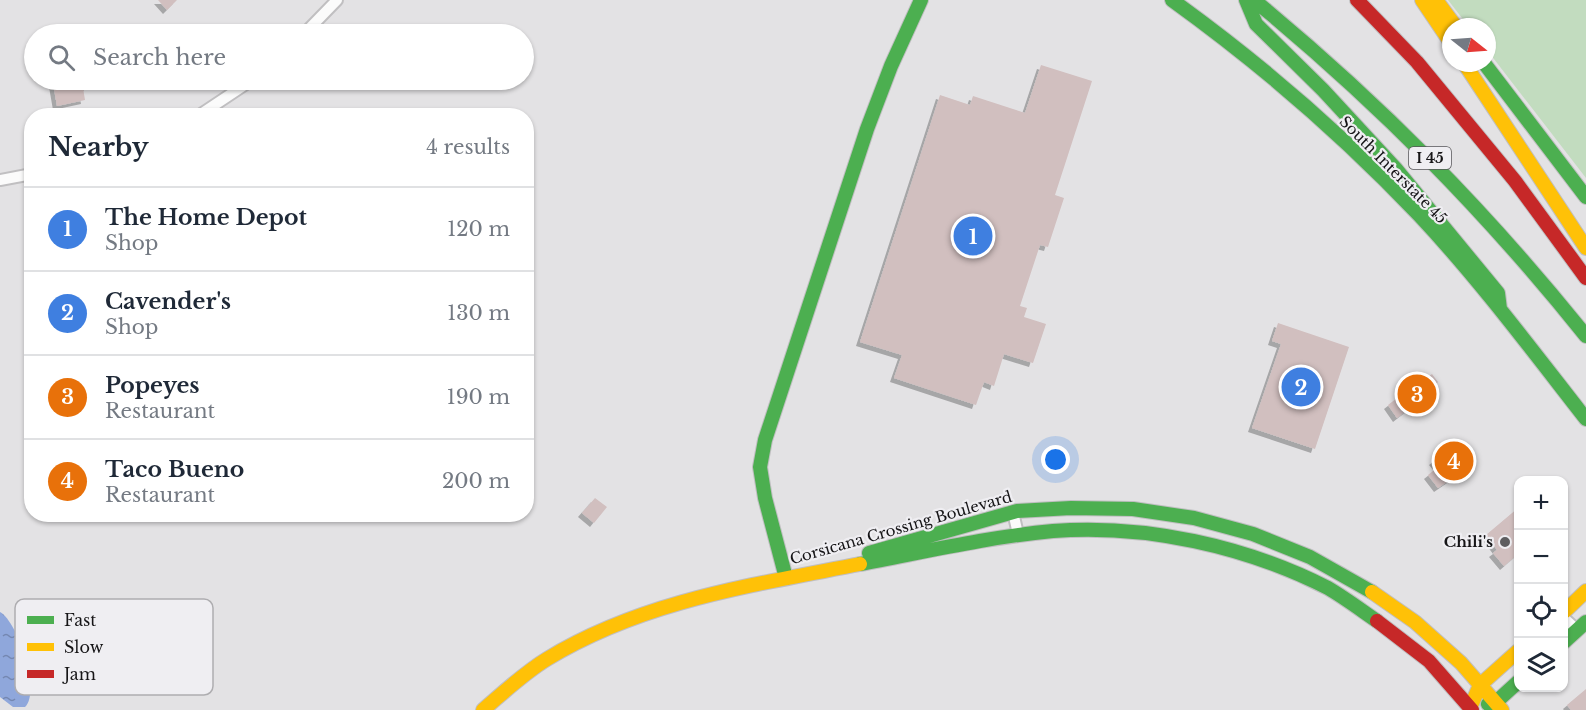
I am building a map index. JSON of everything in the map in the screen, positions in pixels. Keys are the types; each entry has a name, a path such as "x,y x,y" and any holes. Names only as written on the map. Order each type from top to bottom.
{"main road":[{"path":"786,578 765,498 760,467 765,440 867,129 891,66 921,0"},
{"name":"South Interstate 45","path":"1172,0 1255,65 1342,140 1419,215 1500,309 1586,419"},
{"path":"1246,0 1256,24 1356,124 1422,200 1497,293 1500,309"},
{"name":"I 45","path":"1254,0 1341,73 1425,153 1517,251 1586,336"},
{"path":"1357,0 1417,62 1515,181 1586,278"},
{"path":"1422,0 1442,30"},
{"path":"1436,0 1449,18"},
{"path":"1470,72 1586,248"},
{"path":"1491,72 1586,197"},
{"name":"Corsicana Crossing Boulevard","path":"786,578 1013,512 1098,507 1167,512 1248,531 1284,544 1370,589 1412,619 1455,659 1499,706"},
{"name":"Corsicana Crossing Boulevard","path":"483,710 527,673 554,655 620,621 689,599 786,578 1018,534 1091,530 1150,534 1219,546 1294,573 1329,589 1391,630 1435,667 1471,709"},
{"path":"1568,607 1586,591"},
{"path":"1568,638 1582,626"},
{"path":"1514,654 1480,684 1471,709 1499,706 1514,687"}],"street":[{"path":"314,24 337,0"},
{"path":"210,108 237,90"},
{"path":"0,180 24,176"},
{"path":"1013,512 1018,534"},
{"path":"1294,573 1304,554"},
{"path":"1568,620 1582,626"}],"green space":[{"path":"1448,0 1586,0 1586,178 1496,62 1496,18 1462,18"}],"water":[{"path":"0,612 7,618 15,631 15,695 29,695 25,707 13,707 0,697"}],"building":[{"path":"158,0 177,0 167,10"},
{"path":"1041,65 1092,81 1055,195 1064,198 1048,247 1040,245 1020,306 1027,308 1024,317 1046,324 1033,363 1004,354 994,386 984,382 976,405 894,378 902,355 860,342 940,95 970,105 973,96 1025,113"},
{"path":"54,90 83,90 85,100 57,106"},
{"path":"1278,323 1349,347 1315,449 1252,428 1281,344 1272,341"},
{"path":"1432,374 1438,382 1437,387 1397,418 1388,405"},
{"path":"1457,443 1459,447 1463,444 1467,446 1475,459 1469,464 1470,466 1438,488 1428,475 1438,467 1433,461"},
{"path":"595,498 607,507 594,523 582,513"},
{"name":"Chili's","path":"1514,511 1514,557 1504,566 1493,553 1497,550 1486,535"},
{"path":"1586,689 1586,710 1571,710 1567,705"}],"traffic: fast":[{"path":"786,578 765,498 760,467 765,440 867,129 891,66 921,0"},
{"path":"1172,0 1269,75 1391,186 1463,264 1586,419"},
{"path":"1246,0 1256,24 1323,90 1396,169 1498,293 1500,309"},
{"path":"1254,0 1344,78 1429,159 1509,244 1586,336"},
{"path":"1491,72 1586,197"},
{"path":"869,553 1017,511 1071,508 1133,509 1194,518 1253,534 1310,557 1372,592"},
{"path":"860,564 1029,534 1053,531 1124,531 1194,541 1263,560 1328,588 1377,621"},
{"path":"1568,638 1586,622"},
{"path":"1488,704 1496,702 1514,686"}],"traffic: slow":[{"path":"1422,0 1442,30"},
{"path":"1436,0 1449,18"},
{"path":"1470,72 1586,248"},
{"path":"483,710 547,659 583,639 621,623 660,609 739,588 860,564"},
{"path":"1568,608 1586,591"},
{"path":"1372,592 1415,622 1461,663 1502,710"},
{"path":"1470,708 1480,685 1514,655"}],"traffic: jam":[{"path":"1357,0 1417,62 1515,181 1586,278"},
{"path":"1377,621 1429,661 1472,710"}],"place":[{"name":"The Home Depot","path":"973,236"},
{"name":"Cavender's","path":"1301,387"},
{"name":"Popeyes","path":"1417,394"},
{"name":"Taco Bueno","path":"1454,461"},
{"name":"Chili's","path":"1505,542"}]}
